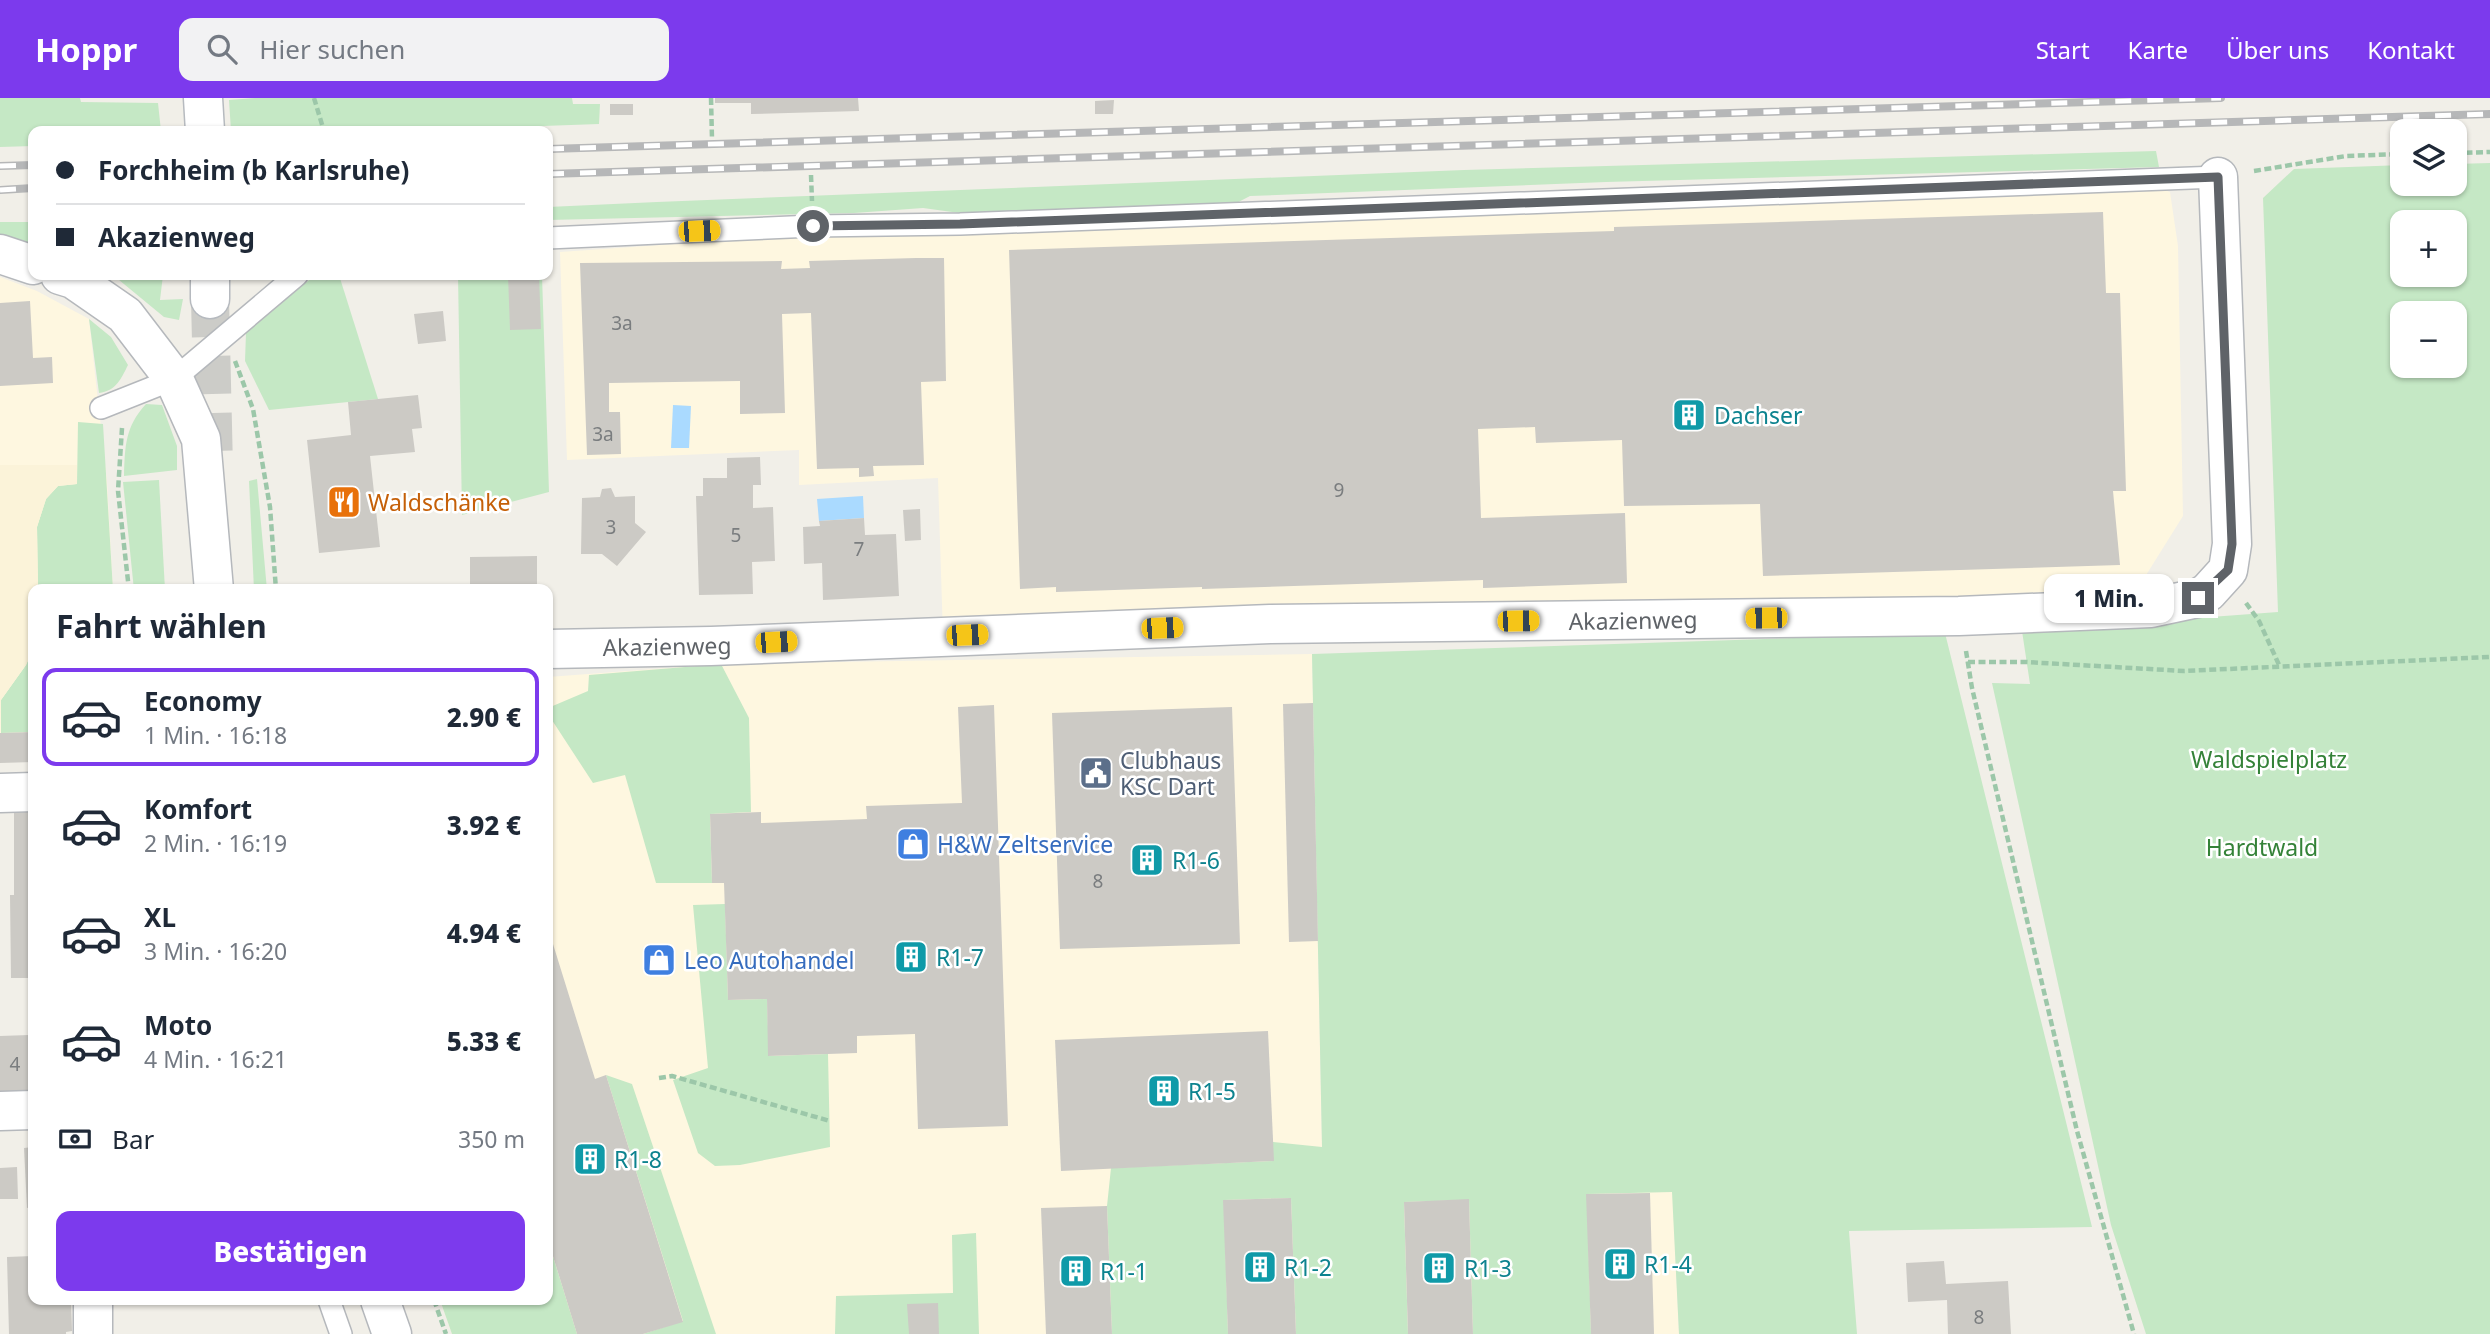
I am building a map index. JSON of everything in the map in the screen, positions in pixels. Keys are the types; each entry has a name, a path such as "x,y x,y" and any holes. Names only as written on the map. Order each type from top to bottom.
{"street":[{"path":"203,98 205,126"},
{"path":"2218,177 2232,544 2228,570 2222,576"},
{"path":"0,254 28,263"},
{"path":"74,280 125,315 174,379 201,439 213,584"},
{"name":"Akazienweg","path":"553,649 710,646 1270,624 1959,616 2151,607 2198,598 2222,576"},
{"path":"0,793 28,792"},
{"path":"0,1111 28,1110"},
{"path":"93,1305 93,1334"},
{"path":"382,1305 392,1334"}],"lane":[{"path":"553,238 813,226 960,224 2218,177"},
{"path":"101,408 174,379 291,280"},
{"path":"331,1305 341,1334"}],"path":[{"path":"314,98 322,126"},
{"path":"711,98 712,139"},
{"path":"2467,153 2490,152"},
{"path":"2218,177 2346,156 2390,154"},
{"path":"226,336 253,409 270,507 276,584"},
{"path":"123,399 118,491 128,584"},
{"path":"2222,576 2259,621 2280,667"},
{"path":"1959,616 2077,1131 2134,1334"},
{"path":"1968,662 2026,662 2184,671 2490,657"},
{"path":"659,1078 672,1076 830,1121"},
{"path":"436,1305 446,1334"}],"shaded area":[{"path":"2133,179 2170,192 2178,246 2183,516 2138,588 943,636 938,478 799,485 799,450 567,460 560,252 960,224"},
{"path":"0,277 37,291 89,319 107,482 113,584 28,584 28,746 0,747"},
{"path":"1312,654 1322,1147 1671,1156 1679,1334 452,1334 442,1305 553,1305 553,677 721,664"}],"green space":[{"path":"0,98 80,98 81,102 158,103 160,126 28,126 28,146 0,147"},
{"path":"572,98 573,104 600,104 599,124 231,126 229,100"},
{"path":"2156,151 2159,167 1606,182 1250,196 1225,209 996,218 923,208 854,213 553,220 553,207 1464,170"},
{"name":"Hardtwald","path":"2490,163 2490,1334 2146,1334 2111,1225 1992,683 2030,684 2022,631 2278,612 2263,198 2294,169 2390,165 2390,196 2467,196 2467,164"},
{"path":"0,222 28,222 28,247 0,239"},
{"path":"119,280 162,280 160,300 183,299 179,320 164,317"},
{"path":"309,280 341,280 378,399 269,410 245,361 246,333"},
{"path":"458,280 542,280 549,492 462,515"},
{"path":"89,319 111,337 128,365 114,387 105,392 99,393"},
{"path":"146,404 162,405 177,446 177,470 124,476 127,437"},
{"path":"78,422 103,424 113,584 38,584 37,527 46,499 58,486 77,484"},
{"path":"257,479 266,584 254,584 249,481"},
{"path":"159,480 165,584 133,584 123,482"},
{"path":"1945,633 2092,1227 1849,1231 1857,1334 1679,1334 1672,1192 1587,1194 1591,1334 1473,1334 1469,1200 1404,1202 1408,1334 1296,1334 1291,1198 1224,1200 1228,1334 1112,1334 1107,1206 1111,1168 1273,1161 1273,1142 1322,1147 1312,654"},
{"path":"28,661 28,732 1,733 1,700"},
{"path":"721,664 749,718 751,812 710,814 712,883 656,883 625,775 593,783 553,722 553,706 588,691 589,675"},
{"path":"725,904 728,1000 767,999 769,1056 828,1054 830,1147 740,1165 715,1166 698,1153 673,1080 708,1068 693,905"},
{"path":"606,1075 632,1084 716,1334 643,1334 683,1321"},
{"path":"976,1233 979,1334 835,1334 836,1296 953,1293 952,1235"},
{"path":"553,1256 577,1334 452,1334 442,1305 553,1305"}],"sand":[{"path":"0,465 77,465 77,484 58,486 46,499 37,527 38,584 28,584 28,661 1,700 0,733"}],"water":[{"path":"673,405 691,406 689,448 671,448"},
{"path":"863,496 864,518 819,521 817,499"}],"building":[{"path":"715,98 858,98 859,111 751,114 751,103 715,103"},
{"path":"1114,100 1113,114 1095,114 1095,101"},
{"path":"610,104 633,104 633,115 610,115"},
{"path":"2103,212 2106,293 2120,293 2126,491 2113,491 2120,565 1763,576 1760,504 1624,506 1622,440 1536,443 1535,427 1478,429 1481,518 1625,513 1627,583 1483,588 1483,580 1056,592 1056,587 1020,589 1009,250"},
{"path":"944,258 946,381 921,382 924,465 873,466 874,476 859,477 859,468 817,469 811,313 782,314 785,413 740,414 740,381 609,383 609,412 620,412 621,454 587,455 580,263 782,261 781,269 810,268 809,261"},
{"path":"508,280 539,280 541,329 510,330"},
{"path":"30,301 33,358 52,357 53,383 0,386 0,303"},
{"path":"443,311 446,341 418,344 414,314"},
{"name":"Waldschänke","path":"418,395 422,428 412,429 415,452 370,456 380,547 319,553 307,440 351,435 348,402"},
{"path":"760,457 761,485 753,485 753,508 773,507 775,561 752,562 753,594 699,595 696,496 703,496 703,478 727,478 727,458"},
{"path":"611,488 615,497 635,496 635,523 646,532 617,566 602,554 581,554 582,498 600,497 602,489"},
{"path":"920,509 921,540 905,541 903,510"},
{"path":"864,518 865,535 896,534 899,596 823,600 822,563 804,564 803,527 820,526 819,521"},
{"path":"537,556 537,584 470,584 470,557"},
{"path":"1313,703 1318,941 1289,942 1283,704"},
{"name":"R1-7","path":"994,705 1008,1126 918,1129 915,1034 857,1036 857,1053 768,1056 767,999 728,1000 724,883 712,883 710,814 761,812 761,823 867,819 866,806 962,803 958,707"},
{"name":"R1-6","path":"1232,707 1240,944 1060,949 1052,713"},
{"path":"28,732 28,762 0,763 0,733"},
{"path":"14,810 28,810 28,978 11,978 10,895 14,895"},
{"name":"R1-8","path":"553,944 595,1079 606,1075 683,1322 643,1334 577,1334 553,1256"},
{"name":"R1-5","path":"1268,1031 1274,1161 1061,1171 1055,1040"},
{"path":"28,1035 28,1092 0,1092 0,1036"},
{"path":"24,1148 28,1148 27,1208"},
{"path":"17,1167 18,1199 0,1199 0,1168"},
{"name":"R1-4","path":"1650,1193 1654,1334 1591,1334 1586,1194"},
{"name":"R1-2","path":"1291,1198 1296,1334 1228,1334 1223,1200"},
{"name":"R1-3","path":"1469,1199 1473,1334 1408,1334 1404,1202"},
{"name":"R1-1","path":"1107,1206 1112,1334 1046,1334 1041,1208"},
{"path":"28,1256 28,1305 71,1305 72,1331 66,1334 9,1334 7,1257"},
{"path":"1944,1261 1946,1284 2008,1281 2011,1334 1948,1334 1947,1300 1908,1302 1906,1263"},
{"path":"938,1303 939,1334 909,1334 907,1304"}],"tunnel":[{"path":"210,299 214,468"}],"railway":[{"path":"553,149 2221,98"},
{"path":"553,174 2490,114"},
{"path":"0,166 28,165"},
{"path":"0,190 28,188"}],"place":[{"name":"Dachser","path":"1689,415"},
{"name":"Waldschänke","path":"344,502"},
{"name":"Clubhaus KSC Dart","path":"1096,773"},
{"name":"H&W Zeltservice","path":"913,844"},
{"name":"R1-6","path":"1147,860"},
{"name":"R1-7","path":"911,957"},
{"name":"Leo Autohandel","path":"659,960"},
{"name":"R1-5","path":"1164,1091"},
{"name":"R1-8","path":"590,1159"},
{"name":"R1-4","path":"1620,1264"},
{"name":"R1-2","path":"1260,1267"},
{"name":"R1-3","path":"1439,1268"},
{"name":"R1-1","path":"1076,1271"}],"route":[{"path":"813,226 960,224 2133,178 2218,177 2232,544 2228,570 2208,592 2198,598"}],"park label":[{"name":"Waldspielplatz","path":"2269,759"}]}
